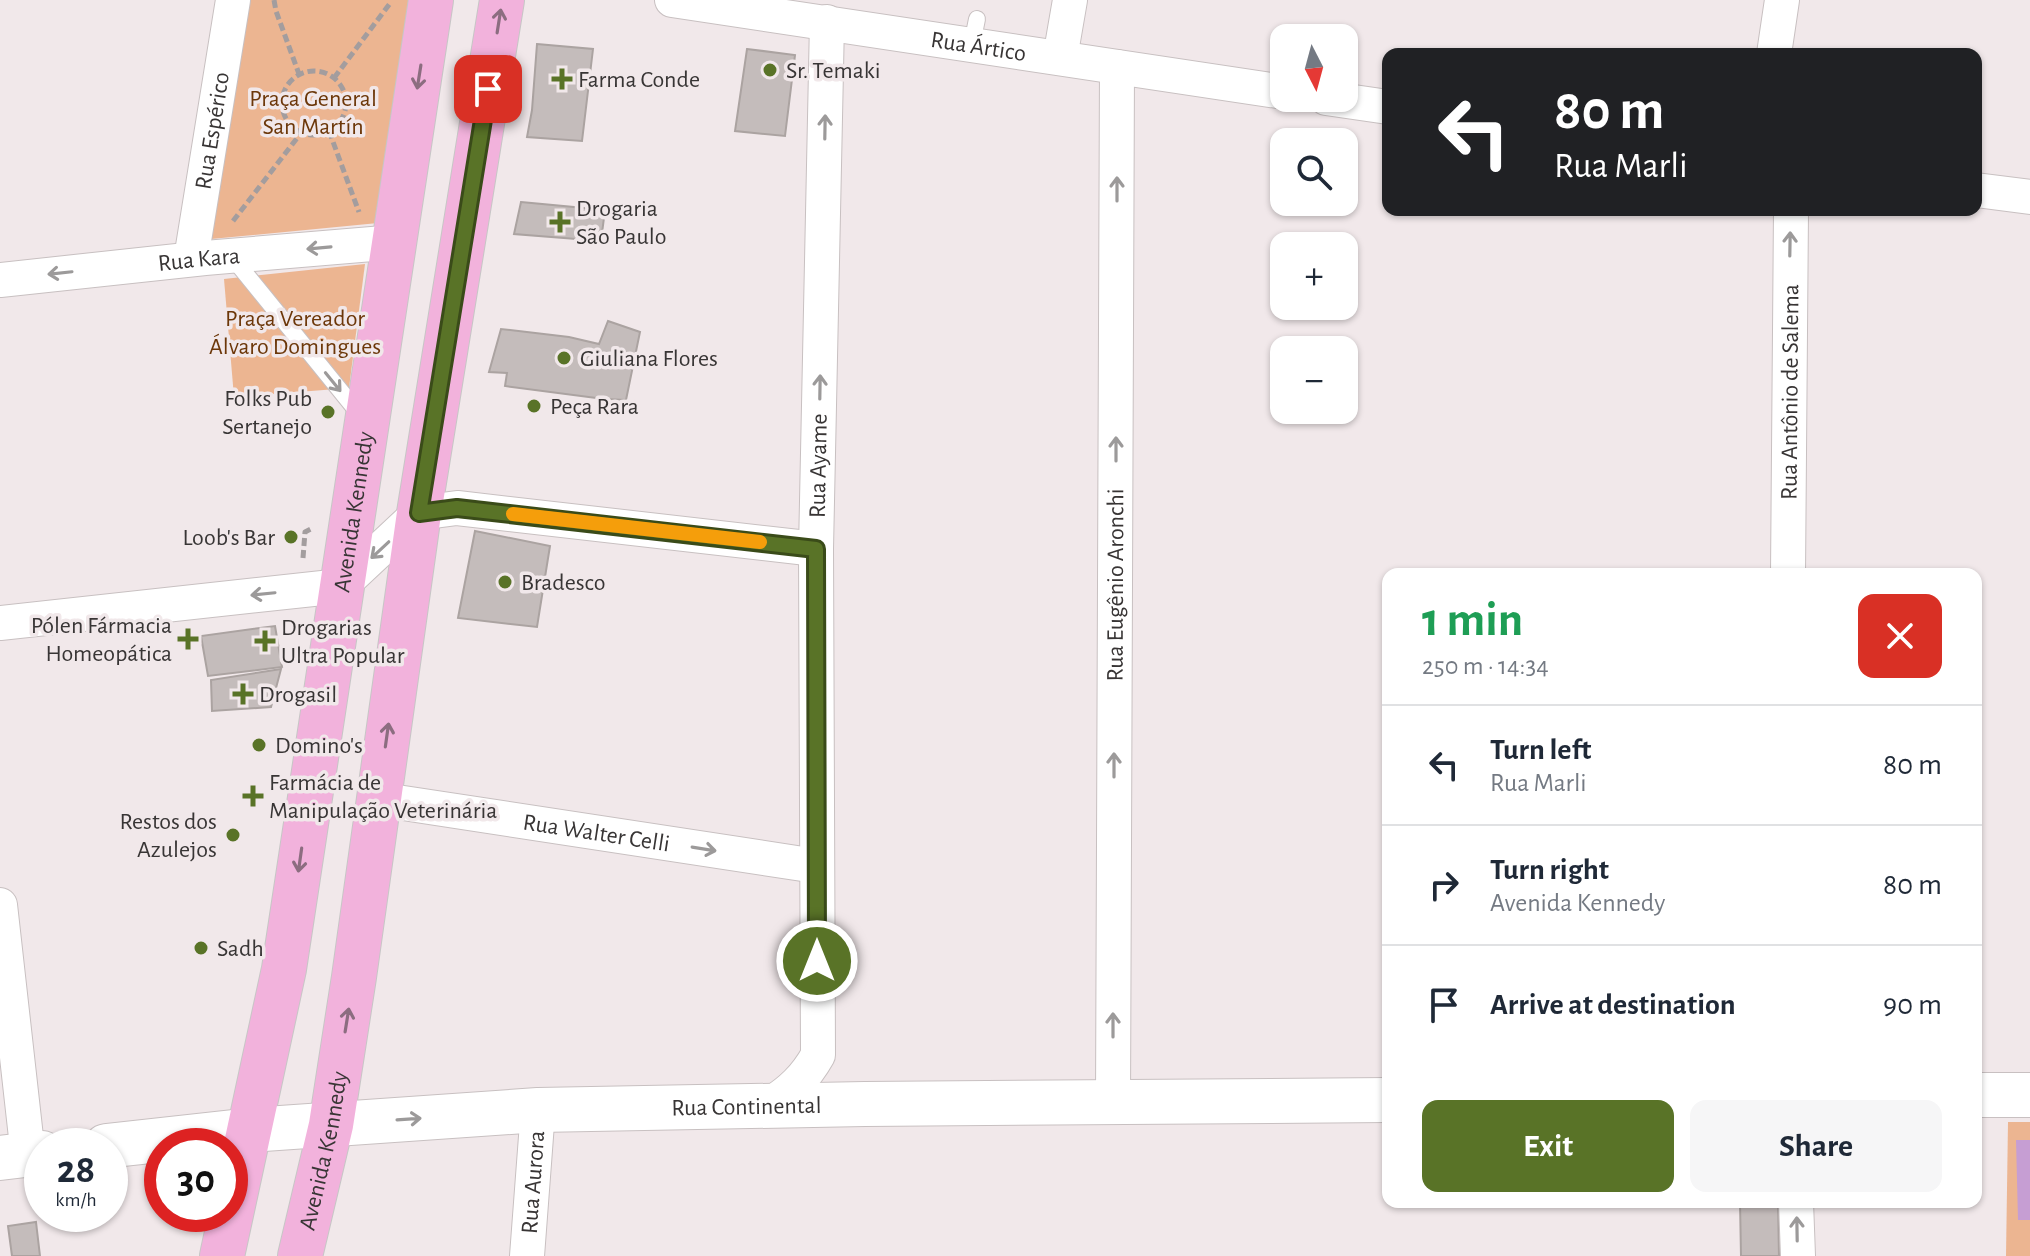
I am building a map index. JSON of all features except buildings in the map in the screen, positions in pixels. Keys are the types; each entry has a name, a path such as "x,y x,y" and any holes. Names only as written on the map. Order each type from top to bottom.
{"main road":[{"name":"Avenida Kennedy","path":"222,1256 284,969 368,424 384,243 431,0"},
{"name":"Avenida Kennedy","path":"300,1256 331,1125 419,513 502,0"}],"street":[{"name":"Rua Espérico","path":"209,258 233,0"},
{"name":"Rua Ártico","path":"672,0 827,22 974,32 1060,58 1270,90"},
{"path":"1060,58 1070,0"},
{"path":"1775,48 1782,0"},
{"name":"Rua Ayame","path":"818,1055 816,549 827,22"},
{"name":"Rua Eugênio Aronchi","path":"1113,1103 1117,67"},
{"path":"1358,103 1382,106"},
{"path":"1982,191 2030,197"},
{"name":"Rua Antônio de Salema","path":"1788,568 1791,216"},
{"name":"Rua Kara","path":"0,280 384,243"},
{"path":"0,623 341,586 419,513 457,508 816,549"},
{"name":"Rua Walter Celli","path":"377,799 816,866"},
{"path":"0,905 23,1155"},
{"path":"769,1105 795,1088 818,1055 838,1082 865,1104"},
{"path":"1982,1095 2030,1095"},
{"name":"Rua Continental","path":"128,1144 251,1130 538,1110 1382,1100"},
{"name":"Rua Aurora","path":"527,1256 538,1110"},
{"path":"1796,1208 1798,1256"}],"lane":[{"path":"209,258 368,424"}],"path":[{"path":"274,0 299,74"},
{"path":"334,78 393,0"},
{"path":"317,71 334,78 345,93 345,111 336,127 319,136 301,133 287,122 281,105 285,87 299,74 317,71"},
{"path":"329,131 384,243"},
{"path":"209,258 301,133"}],"green space":[{"name":"Praça General San Martín","path":"247,0 411,0 378,223 211,239"},
{"name":"Praça Vereador Álvaro Domingues","path":"365,264 349,388 234,397 224,279"},
{"path":"2008,1122 2030,1122 2030,1256 2006,1256"}],"shaded area":[{"path":"2016,1140 2030,1140 2030,1220 2018,1220"}],"slow traffic":[{"path":"513,514 760,542"}],"place":[{"name":"Sr. Temaki","path":"770,70"},
{"name":"Farma Conde","path":"562,79"},
{"name":"Drogaria São Paulo","path":"560,222"},
{"name":"Giuliana Flores","path":"564,358"},
{"name":"Peça Rara","path":"534,406"},
{"name":"Folks Pub Sertanejo","path":"328,412"},
{"name":"Loob's Bar","path":"291,537"},
{"name":"Bradesco","path":"505,582"},
{"name":"Pólen Fármacia Homeopática","path":"188,639"},
{"name":"Drogarias Ultra Popular","path":"265,641"},
{"name":"Drogasil","path":"243,694"},
{"name":"Domino's","path":"259,745"},
{"name":"Farmácia de Manipulação Veterinária","path":"253,796"},
{"name":"Restos dos Azulejos","path":"233,835"},
{"name":"Sadh","path":"201,948"}],"route":[{"path":"488,89 419,513 457,508 816,549 817,961"}]}
